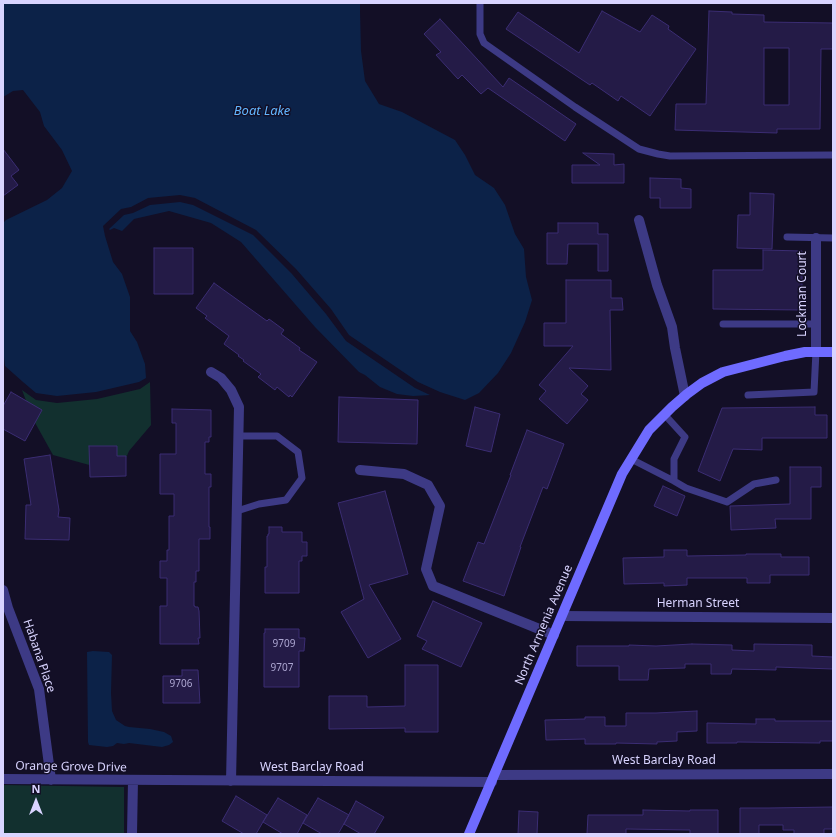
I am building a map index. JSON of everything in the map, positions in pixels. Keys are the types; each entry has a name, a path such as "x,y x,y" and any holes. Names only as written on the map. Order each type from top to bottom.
{"main road":[{"name":"North Armenia Avenue","path":"469,834 622,474 649,430 664,414 685,396 702,383 723,372 785,356 816,351 833,352"}],"street":[{"path":"639,220 657,285 672,328 685,396"},
{"name":"Lockman Court","path":"816,238 816,351"},
{"path":"211,372 221,378 231,390 239,407 231,781"},
{"path":"360,470 404,474 428,485 440,506 426,569 433,586 554,635"},
{"name":"Habana Place","path":"3,590 5,608 39,689 51,780"},
{"name":"Herman Street","path":"562,616 833,618"},
{"name":"West Barclay Road","path":"133,780 231,781 493,779 833,774"},
{"name":"Orange Grove Drive","path":"3,779 133,780 132,834"}],"lane":[{"path":"480,3 480,34 484,43 575,107 639,149 670,156 833,155"},
{"path":"787,237 833,238"},
{"path":"723,324 816,324"},
{"path":"748,394 814,392 816,351"},
{"path":"664,414 685,437 674,460 674,481"},
{"path":"237,511 259,504 286,500 302,478 298,452 277,436 238,436"},
{"path":"631,459 686,488 727,502 754,484 776,480"}],"green space":[{"path":"150,382 151,425 129,451 126,458 93,466 53,455 33,419 22,390 36,400 57,403 97,399 140,389"},
{"path":"3,785 124,787 124,834 3,834"}],"water":[{"name":"Boat Lake","path":"3,3 360,3 361,51 365,81 379,104 402,112 455,140 465,155 475,175 494,188 505,205 515,234 524,249 526,277 532,300 525,322 511,353 498,373 479,393 465,400 440,392 418,382 349,335 331,309 296,269 256,230 195,198 180,195 148,198 131,207 121,209 103,226 113,262 122,274 130,297 130,331 137,342 145,364 146,378 139,382 96,392 57,396 36,393 5,366 3,349 3,223 6,220 47,200 62,188 72,171 62,150 44,126 40,112 23,90 13,91 3,97"},
{"path":"180,202 193,205 253,235 292,274 326,314 346,341 415,388 430,395 413,396 397,394 380,387 359,372 315,327 241,242 211,223 169,211 134,219 122,231 114,228 109,229 124,215 133,213 150,205"},
{"path":"87,652 109,652 112,655 112,711 116,720 129,727 164,732 171,736 173,742 162,747 129,743 117,743 113,746 107,747 89,745"}],"building":[{"path":"602,11 640,32 652,15 669,26 668,29 696,49 650,116 621,96 618,101 592,83 590,85 506,29 518,12 579,53"},
{"path":"709,11 732,12 732,14 764,15 764,22 833,23 833,49 821,49 820,129 777,129 777,133 675,130 676,104 706,104","holes":["764,48 789,48 789,105 764,105"]},
{"path":"440,19 503,87 509,78 576,124 565,141 488,88 481,94 462,75 458,79 436,55 441,52 424,34"},
{"path":"3,149 19,170 11,176 18,185 3,196"},
{"path":"583,153 614,154 614,165 624,164 624,183 572,183 572,165 600,165"},
{"path":"650,178 681,179 681,188 691,189 691,208 660,208 660,198 650,198"},
{"path":"750,193 774,194 772,249 737,248 738,215 750,215"},
{"path":"558,223 598,223 598,234 608,234 608,271 598,271 598,244 568,244 567,264 547,264 547,233 558,233"},
{"path":"154,248 193,248 193,294 154,294"},
{"path":"763,250 802,251 802,310 713,309 713,270 763,270"},
{"path":"566,280 611,280 611,298 622,298 623,310 610,310 611,370 569,368 588,386 581,394 588,400 567,424 539,399 546,391 539,385 573,346 544,346 544,323 566,323"},
{"path":"214,283 267,321 269,319 284,330 281,334 300,348 299,350 317,362 292,397 290,395 289,397 277,387 275,390 258,377 261,374 243,361 244,360 238,356 239,355 224,344 229,336 205,318 207,316 196,308"},
{"path":"11,392 42,410 25,441 3,429 3,406"},
{"path":"339,397 418,400 417,444 338,442"},
{"path":"475,407 500,414 491,452 466,446"},
{"path":"815,407 815,415 827,415 827,438 762,438 762,450 733,449 720,481 698,471 722,408"},
{"path":"172,409 211,410 211,437 209,437 209,442 205,442 205,474 211,474 211,487 209,487 210,539 199,539 199,571 196,571 196,582 194,582 194,606 198,607 199,611 199,644 160,644 160,606 167,606 167,578 160,578 160,561 167,561 167,550 169,550 169,516 174,516 174,494 160,494 160,454 176,454 176,423 172,423"},
{"path":"527,430 564,444 547,489 543,487 520,547 504,596 463,581 478,542 484,544"},
{"path":"89,446 117,446 117,456 126,456 126,476 90,477"},
{"path":"50,455 59,510 58,517 70,518 69,540 25,539 26,505 31,505 24,459"},
{"path":"790,467 821,467 821,487 811,487 811,519 775,519 776,528 731,530 730,506 790,504"},
{"path":"663,486 685,496 677,516 654,506"},
{"path":"385,491 408,574 369,585 401,639 368,658 341,612 364,599 338,503"},
{"path":"269,527 282,527 282,532 302,532 302,542 307,542 307,556 302,556 302,561 299,561 299,593 265,593 265,567 267,567 267,536 269,534"},
{"path":"664,550 687,550 687,556 781,554 781,557 809,557 809,575 770,575 770,583 747,583 747,578 687,578 687,585 664,586 664,583 624,584 623,558 664,557"},
{"path":"433,601 482,623 461,667 422,649 427,641 417,636"},
{"path":"265,629 299,629 299,638 305,638 304,651 299,651 299,687 264,687"},
{"path":"692,644 732,645 732,650 754,651 754,644 812,645 812,656 833,657 833,669 776,667 776,670 732,669 731,674 711,674 711,664 685,664 685,668 649,669 648,680 619,680 619,666 577,666 577,646 656,646"},
{"path":"405,665 438,665 438,732 405,732 405,728 329,729 329,696 367,696 367,707 405,706"},
{"path":"182,670 198,670 200,703 163,703 163,676 182,676"},
{"path":"697,711 697,731 677,732 677,741 657,742 657,744 585,744 585,739 546,740 545,720 605,717 605,726 626,726 626,713"},
{"path":"756,719 775,719 775,721 833,721 833,741 820,741 820,743 707,743 707,723 756,724"},
{"path":"236,796 267,815 256,834 244,834 222,821"},
{"path":"278,798 307,815 297,834 283,834 263,822"},
{"path":"318,798 349,815 338,834 322,834 303,823"},
{"path":"356,801 384,817 374,834 361,834 344,824"},
{"path":"833,807 833,829 824,829 824,834 794,834 794,830 783,830 783,825 759,825 759,834 740,834 740,808"},
{"path":"643,810 718,810 718,834 690,834 690,830 626,829 626,834 587,834 588,815 643,815"},
{"path":"519,811 538,812 537,834 518,834"}]}
